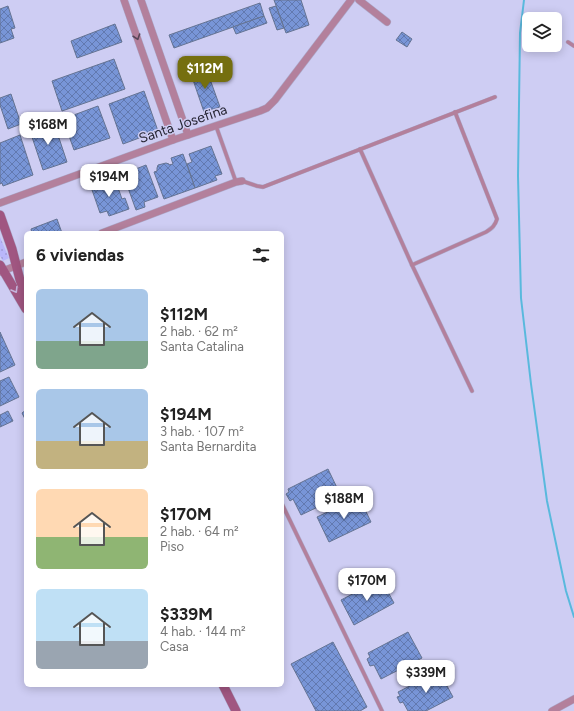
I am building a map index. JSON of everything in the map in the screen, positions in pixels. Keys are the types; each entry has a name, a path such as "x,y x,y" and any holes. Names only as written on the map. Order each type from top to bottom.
{"main road":[{"path":"0,215 24,289"},
{"path":"1,269 24,306"},
{"path":"224,687 236,711"}],"street":[{"path":"124,0 173,140"},
{"path":"141,0 188,135"},
{"name":"Santa Josefina","path":"0,203 173,140 264,110 272,104 351,0"},
{"path":"359,0 387,22"},
{"path":"107,231 239,181"},
{"path":"1,269 24,263"},
{"path":"552,711 574,699"}],"lane":[{"path":"568,42 574,46"},
{"path":"216,126 239,181 263,187 495,97"},
{"path":"412,265 492,229 497,218 455,112"},
{"path":"360,149 412,265 472,391"},
{"path":"284,508 382,711"}],"shaded area":[{"path":"0,237 9,258 3,261 0,256"}],"building":[{"path":"274,0 301,0 309,25 286,33"},
{"path":"260,3 264,16 174,48 169,35"},
{"path":"8,6 15,28 11,29 14,38 0,43 0,9"},
{"path":"276,6 284,28 277,30 269,8"},
{"path":"264,16 267,23 236,34 233,27"},
{"path":"115,24 122,42 77,58 71,41"},
{"path":"402,32 412,39 407,47 396,40"},
{"path":"114,59 125,89 62,111 52,81"},
{"path":"206,68 220,107 204,112 191,74"},
{"path":"144,91 158,131 123,144 109,104"},
{"path":"11,94 21,124 8,129 0,105 0,98"},
{"path":"98,106 110,138 74,150 63,119"},
{"path":"54,123 67,162 43,170 30,131"},
{"path":"20,135 33,175 3,186 2,183 0,184 0,143"},
{"path":"211,146 222,174 215,176 217,180 195,188 187,164 192,162 189,154"},
{"path":"183,154 195,188 164,199 154,172 157,171 158,165 166,163 169,165 173,164 171,158"},
{"path":"146,165 158,197 144,202 145,207 136,210 123,174"},
{"path":"115,179 122,199 125,198 129,209 109,216 107,211 100,213 91,187"},
{"path":"57,219 61,231 32,231 31,229"},
{"path":"0,332 15,365 0,372"},
{"path":"9,377 19,397 0,406 0,381"},
{"path":"8,411 13,421 0,427 0,415"},
{"path":"328,469 341,496 301,515 293,499 290,501 286,494 289,492 288,489"},
{"path":"359,497 371,522 329,542 317,517"},
{"path":"381,579 394,603 354,625 341,600"},
{"path":"408,632 422,658 381,679 374,665 370,666 367,659 370,657 368,653"},
{"path":"333,642 367,707 360,711 316,711 291,664"},
{"path":"439,671 453,697 426,711 408,711 403,702 400,703 397,697 400,696 398,692"}],"waterway":[{"path":"524,0 520,33 518,176 521,298 547,501 566,591 574,617"}]}
